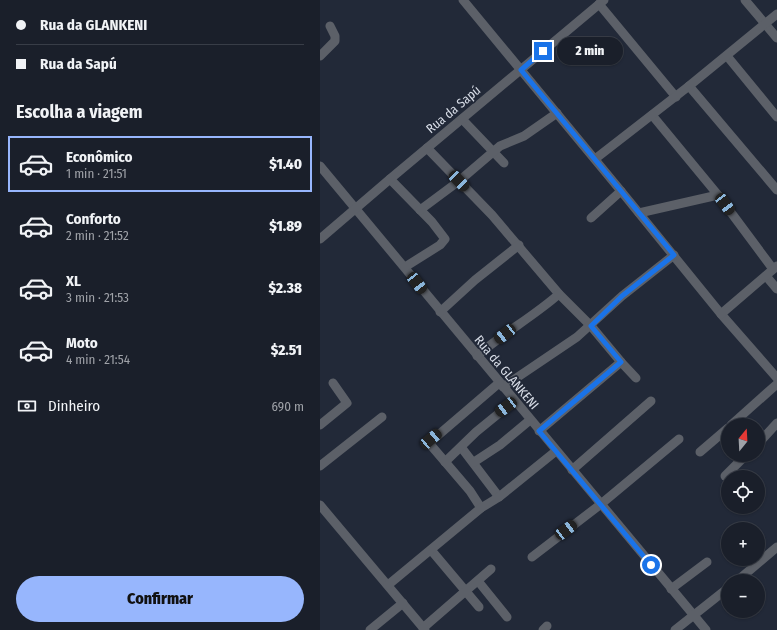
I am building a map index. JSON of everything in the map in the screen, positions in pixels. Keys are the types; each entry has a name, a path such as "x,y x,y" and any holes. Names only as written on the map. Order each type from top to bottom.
{"street":[{"path":"463,0 721,314 777,378"},
{"path":"746,0 777,38"},
{"path":"602,2 676,97"},
{"name":"Rua da Sapú","path":"320,240 390,179 602,2"},
{"path":"595,159 676,97 777,14"},
{"path":"320,56 335,41 335,36 330,26"},
{"path":"727,56 777,117"},
{"path":"689,86 777,190"},
{"path":"420,210 459,181 504,144 524,136 557,113"},
{"path":"652,115 775,267 721,314"},
{"path":"462,119 504,163"},
{"path":"427,148 519,245 559,294 591,326 636,378"},
{"name":"Rua da GLANKENI","path":"320,166 706,630"},
{"path":"390,179 444,235 445,242 405,267"},
{"path":"591,218 621,191"},
{"path":"639,213 718,195"},
{"path":"440,312 519,245"},
{"path":"482,508 429,443 430,441 501,385 591,326 622,296 674,255"},
{"path":"766,276 777,289"},
{"path":"477,356 517,324 537,312 559,294"},
{"path":"539,431 621,362"},
{"path":"320,426 348,403 333,383"},
{"path":"739,418 777,384"},
{"path":"445,462 461,446 514,401"},
{"path":"572,470 652,401"},
{"path":"320,466 382,418"},
{"path":"474,462 500,445 530,420"},
{"path":"765,436 777,423"},
{"path":"700,452 721,434"},
{"path":"532,556 601,504 679,439"},
{"path":"461,446 499,497"},
{"path":"388,586 482,508 499,497 556,451"},
{"path":"731,470 739,462"},
{"path":"320,505 424,629 491,569"},
{"path":"745,574 777,547"},
{"path":"431,550 479,607"},
{"path":"671,589 707,562"},
{"path":"478,581 506,617"},
{"path":"675,630 721,593"},
{"path":"370,630 403,603"}],"route":[{"path":"543,51 521,70 674,255 622,296 591,326 621,362 539,431 651,565"}]}
